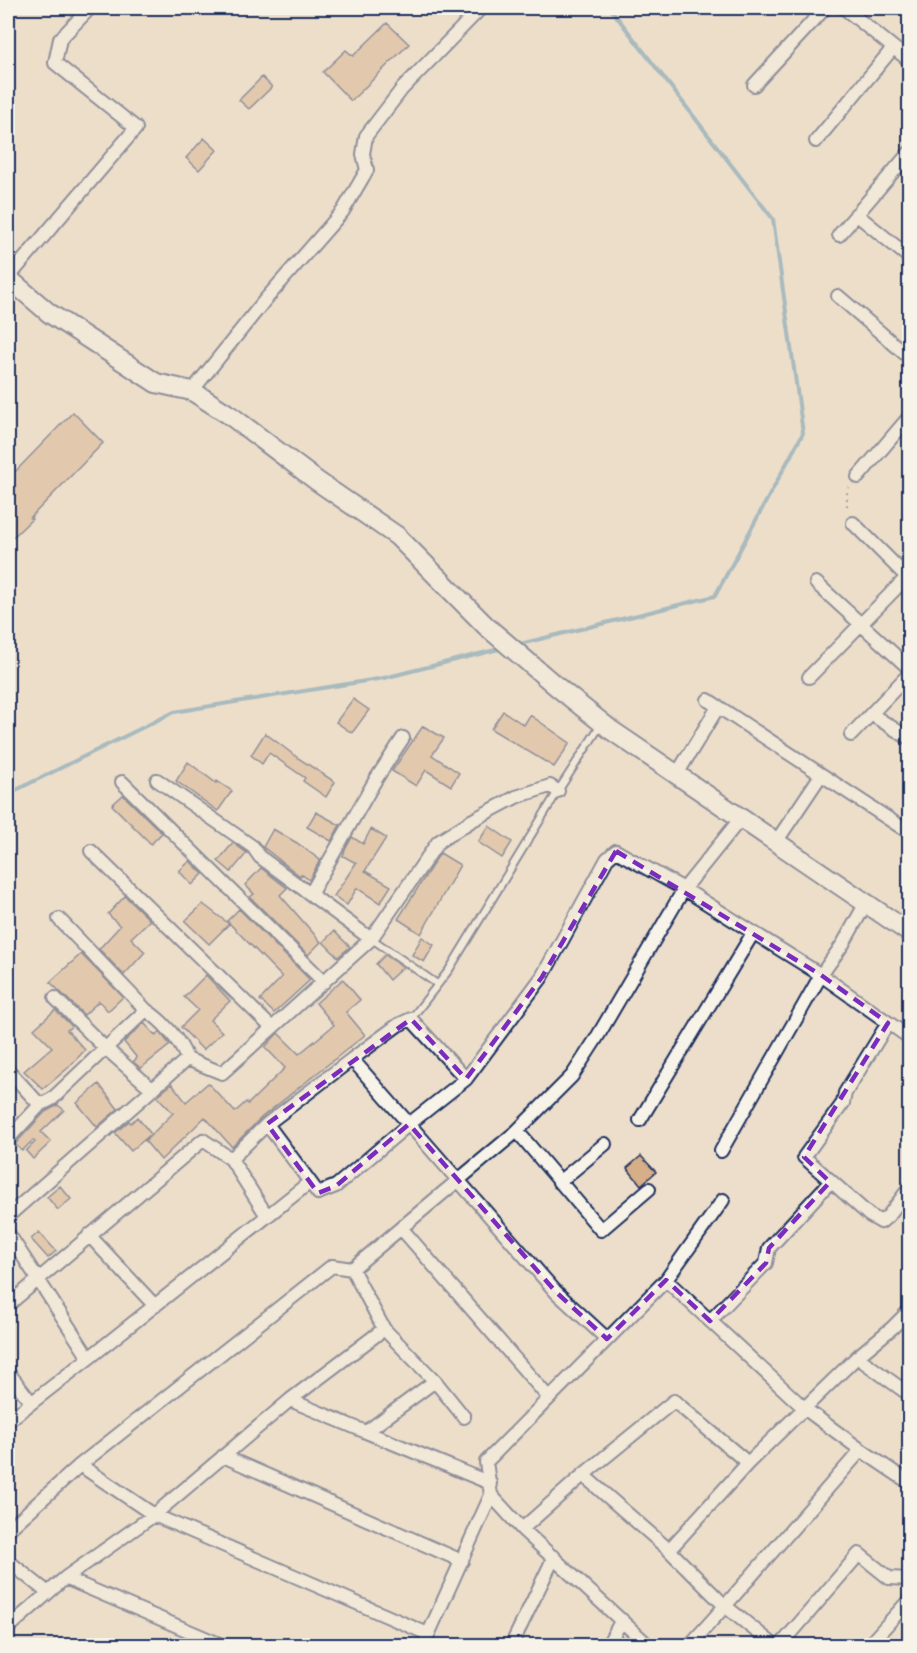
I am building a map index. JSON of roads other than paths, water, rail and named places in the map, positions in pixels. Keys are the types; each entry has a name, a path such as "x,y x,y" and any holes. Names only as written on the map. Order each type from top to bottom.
{"street":[{"path":"90,8 60,39 56,63 136,128 8,278 48,313 156,383 192,391 231,416 317,481 397,537 502,640 602,723 909,933"},
{"path":"192,391 265,300 343,211 367,171 363,154 366,136 402,89 481,8"},
{"path":"754,85 825,8"},
{"path":"844,8 909,61"},
{"path":"816,141 893,48"},
{"path":"839,235 908,156"},
{"path":"856,214 909,258"},
{"path":"838,296 909,358"},
{"path":"858,477 909,416"},
{"path":"809,677 909,577 853,524"},
{"path":"816,584 909,671 851,735"},
{"path":"676,774 713,703 909,833"},
{"path":"871,714 909,739"},
{"path":"311,893 376,779 404,738"},
{"path":"776,842 821,775"},
{"path":"157,780 253,847 260,857 371,939"},
{"path":"122,782 324,982"},
{"path":"59,919 146,1010 157,1017 184,1050 187,1059 222,1073 371,939 438,842 471,820 524,793 550,786 558,791"},
{"path":"8,1530 80,1465 332,1266 352,1269 517,1131 572,1077 684,890 741,818"},
{"path":"91,851 272,1028"},
{"path":"267,1124 318,1193 336,1186 466,1079 542,977 607,860 616,851 684,890 821,975 909,1038"},
{"path":"721,1151 821,975 843,944 866,903"},
{"path":"640,1120 753,933"},
{"path":"55,998 152,1089"},
{"path":"8,1139 40,1105 52,1099 146,1010"},
{"path":"231,1159 267,1124 398,1025 411,1019 466,1079"},
{"path":"888,1023 845,1093 843,1103 804,1157 868,1215 881,1222 889,1215 909,1187"},
{"path":"8,1216 187,1059"},
{"path":"352,1059 556,1292 607,1339"},
{"path":"8,1070 40,1105"},
{"path":"517,1131 600,1230 649,1189"},
{"path":"8,1305 202,1140 231,1159 267,1216"},
{"path":"559,1182 604,1144"},
{"path":"8,1421 310,1182"},
{"path":"710,1322 766,1263 770,1248 830,1182"},
{"path":"650,1646 522,1529 491,1489 486,1462 666,1280 723,1200"},
{"path":"401,1228 549,1398"},
{"path":"8,1233 89,1358"},
{"path":"89,1235 155,1306"},
{"path":"352,1269 384,1329 435,1381 464,1417"},
{"path":"666,1280 804,1408 909,1482"},
{"path":"669,1550 748,1463 909,1310"},
{"path":"8,1628 47,1592 154,1515 290,1400 384,1329"},
{"path":"857,1357 909,1395"},
{"path":"8,1372 31,1402"},
{"path":"366,1431 435,1381"},
{"path":"290,1400 366,1431 491,1489"},
{"path":"522,1529 584,1474 674,1401 748,1463"},
{"path":"689,1646 861,1450"},
{"path":"223,1456 462,1561"},
{"path":"80,1465 154,1515 425,1640 462,1561 491,1489"},
{"path":"584,1474 669,1550 725,1606 775,1646"},
{"path":"780,1646 859,1554 890,1578 909,1580"},
{"path":"512,1646 554,1557"},
{"path":"8,1562 47,1592"},
{"path":"65,1578 224,1646"},
{"path":"868,1646 909,1599"},
{"path":"607,1646 622,1620"}],"lane":[{"path":"411,1019 449,970 602,723"},
{"path":"371,939 437,984"}],"waterway":[{"path":"516,645 715,596 803,433 773,219 610,8"},
{"path":"8,794 174,712 384,678 503,648"}]}
